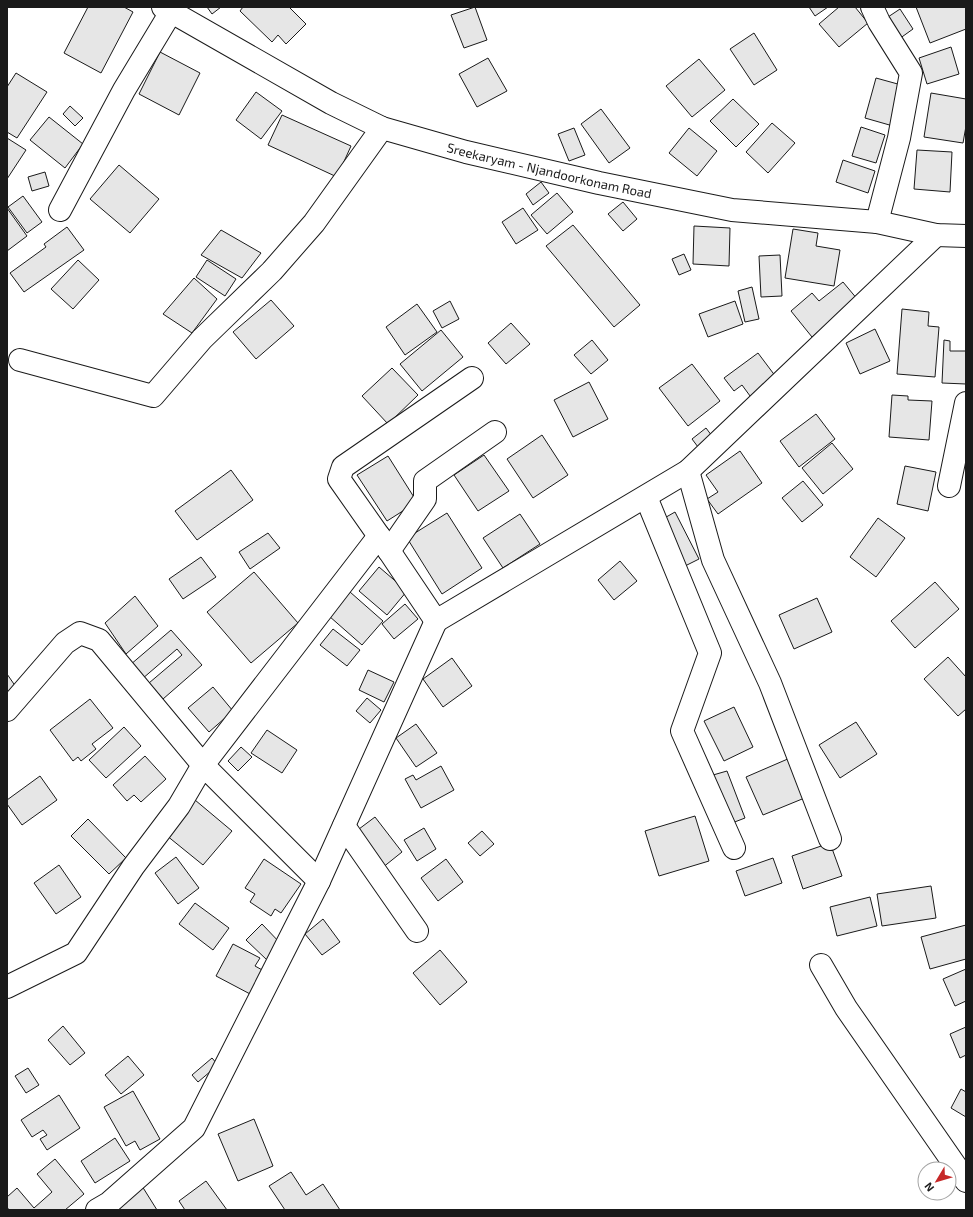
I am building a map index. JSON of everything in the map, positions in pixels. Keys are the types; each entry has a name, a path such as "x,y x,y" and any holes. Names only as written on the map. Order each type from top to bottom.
{"street":[{"path":"872,7 879,22 911,73 899,138 877,222"},
{"path":"60,210 167,9"},
{"name":"Sreekaryam - Njandoorkonam Road","path":"167,9 331,103 382,128 481,156 599,183 732,210 877,222 936,235 966,236"},
{"path":"20,360 153,396 202,339 272,271 314,223 382,128"},
{"path":"97,1210 109,1203 194,1128 320,881 436,621 688,471 936,235"},
{"path":"436,621 340,479 343,467 472,378"},
{"path":"949,486 966,403"},
{"path":"7,987 76,953 133,867 179,806 203,765 384,543 426,499 425,481 495,432"},
{"path":"688,471 713,560 770,683 830,839"},
{"path":"646,497 710,653 682,731 734,848"},
{"path":"7,710 65,643 80,633 99,640 203,765 320,881"},
{"path":"344,826 417,931"},
{"path":"821,965 846,1008 966,1181"}],"building":[{"path":"88,7 124,7 133,12 101,73 64,53"},
{"path":"207,7 221,7 212,14"},
{"path":"243,7 289,7 306,24 286,44 278,35 272,42 240,11"},
{"path":"475,7 487,40 464,48 451,15"},
{"path":"809,7 828,7 815,16"},
{"path":"839,7 855,7 868,23 839,47 819,24"},
{"path":"916,7 966,7 966,29 930,43"},
{"path":"900,9 913,29 899,39 885,19"},
{"path":"754,33 777,70 754,85 730,49"},
{"path":"951,47 959,74 927,84 919,58"},
{"path":"160,52 200,73 179,115 139,94"},
{"path":"488,58 507,91 477,107 459,74"},
{"path":"699,59 725,90 692,117 666,86"},
{"path":"16,73 47,92 17,138 7,132 7,87"},
{"path":"876,78 905,86 893,126 865,118"},
{"path":"256,92 282,111 261,139 236,120"},
{"path":"931,93 966,99 966,126 963,143 924,137"},
{"path":"733,99 759,124 736,147 710,121"},
{"path":"70,106 83,118 75,126 63,114"},
{"path":"601,109 630,148 609,163 581,124"},
{"path":"282,115 351,146 337,177 268,145"},
{"path":"49,117 83,144 65,168 30,140"},
{"path":"772,123 795,143 768,173 746,152"},
{"path":"861,127 885,135 876,163 852,156"},
{"path":"574,128 585,155 569,161 558,134"},
{"path":"689,128 717,151 697,176 669,153"},
{"path":"7,138 26,150 7,179"},
{"path":"917,150 952,152 950,192 914,189"},
{"path":"843,160 875,171 868,193 836,182"},
{"path":"119,165 159,199 130,233 90,199"},
{"path":"45,172 49,186 32,191 28,177"},
{"path":"541,182 549,193 533,205 526,194"},
{"path":"557,193 573,212 547,234 531,215"},
{"path":"23,196 42,222 27,233 8,207"},
{"path":"623,202 637,219 623,231 608,214"},
{"path":"7,208 27,236 7,251"},
{"path":"523,208 538,230 516,244 502,222"},
{"path":"573,225 640,305 614,327 546,246"},
{"path":"694,226 730,228 729,266 693,264"},
{"path":"67,227 84,250 24,292 10,273 46,247 44,244"},
{"path":"793,229 818,233 816,246 840,250 834,286 785,278"},
{"path":"221,230 261,253 242,278 201,255"},
{"path":"684,254 691,270 679,275 672,259"},
{"path":"780,255 782,296 761,297 759,256"},
{"path":"78,260 99,280 73,309 51,289"},
{"path":"207,260 236,279 225,296 196,277"},
{"path":"194,278 217,299 192,333 163,314"},
{"path":"843,282 858,300 812,337 791,311 812,293 819,301"},
{"path":"752,287 759,319 745,322 738,291"},
{"path":"271,300 294,326 256,359 233,332"},
{"path":"450,301 459,319 442,328 433,311"},
{"path":"735,301 743,324 708,337 699,314"},
{"path":"417,304 437,332 405,355 386,327"},
{"path":"902,309 929,312 928,326 939,327 935,377 897,374"},
{"path":"511,323 530,344 506,364 488,343"},
{"path":"875,329 890,361 860,374 846,343"},
{"path":"441,330 463,357 422,391 400,364"},
{"path":"592,340 608,360 591,374 574,355"},
{"path":"944,340 950,341 950,351 966,351 966,384 942,383"},
{"path":"758,353 779,381 753,400 742,385 734,391 724,378"},
{"path":"692,364 720,401 688,426 659,388"},
{"path":"392,368 418,395 388,424 362,396"},
{"path":"589,382 608,419 573,437 554,400"},
{"path":"892,395 908,396 908,400 932,401 929,440 889,437"},
{"path":"816,414 835,439 799,467 780,441"},
{"path":"706,428 715,440 701,451 692,439"},
{"path":"542,435 568,475 533,498 507,459"},
{"path":"832,443 853,469 823,494 802,468"},
{"path":"740,451 762,483 718,514 707,499 718,492 706,475"},
{"path":"484,455 509,491 478,511 454,475"},
{"path":"388,456 417,502 387,521 357,475"},
{"path":"905,466 936,472 928,511 897,504"},
{"path":"231,470 253,500 197,540 175,511"},
{"path":"803,481 823,505 802,522 782,498"},
{"path":"675,512 699,559 685,566 661,520"},
{"path":"447,513 482,568 442,594 407,538"},
{"path":"520,514 540,544 503,568 483,538"},
{"path":"878,518 905,538 876,577 850,557"},
{"path":"268,533 280,548 250,569 239,552"},
{"path":"201,557 216,577 183,599 169,579"},
{"path":"620,561 637,581 614,600 598,580"},
{"path":"379,567 407,591 387,615 359,591"},
{"path":"254,572 298,623 251,663 207,612"},
{"path":"935,582 959,609 915,648 891,621"},
{"path":"350,592 383,621 362,645 329,616"},
{"path":"135,596 158,626 126,654 105,623"},
{"path":"817,598 832,632 794,649 779,615"},
{"path":"405,604 418,619 394,639 382,624"},
{"path":"333,629 360,650 347,666 320,645"},
{"path":"171,630 202,665 163,699 149,683 182,655 177,649 142,679 130,665"},
{"path":"948,657 966,677 966,709 958,716 924,679"},
{"path":"452,658 472,686 443,707 423,679"},
{"path":"368,670 394,682 384,702 359,690"},
{"path":"7,674 16,687 7,693"},
{"path":"213,687 233,711 209,732 188,708"},
{"path":"367,698 381,710 370,723 356,711"},
{"path":"90,699 113,728 92,744 96,749 81,761 78,757 73,761 50,730"},
{"path":"734,707 753,747 724,761 704,721"},
{"path":"856,722 877,754 840,778 819,745"},
{"path":"416,724 437,753 416,767 396,738"},
{"path":"124,727 141,746 106,778 89,760"},
{"path":"267,730 297,750 282,773 251,753"},
{"path":"241,747 252,757 238,771 228,761"},
{"path":"145,756 166,779 141,802 134,795 127,801 113,785"},
{"path":"790,758 807,797 763,815 746,777"},
{"path":"441,766 454,790 421,808 405,779 413,775 416,780"},
{"path":"727,771 745,818 732,823 713,775"},
{"path":"40,776 57,800 22,825 7,804 7,800"},
{"path":"195,800 232,831 203,865 166,835"},
{"path":"695,816 709,861 659,876 645,831"},
{"path":"375,817 402,852 382,868 355,832"},
{"path":"88,819 126,858 109,874 71,836"},
{"path":"424,828 436,849 417,861 404,840"},
{"path":"482,831 494,844 480,856 468,843"},
{"path":"830,843 842,876 803,889 792,856"},
{"path":"176,857 199,888 178,904 155,873"},
{"path":"773,858 782,883 745,896 736,871"},
{"path":"264,859 301,884 281,913 275,909 271,916 250,902 255,894 245,888"},
{"path":"446,859 463,882 438,901 421,878"},
{"path":"59,865 81,897 56,914 34,883"},
{"path":"931,886 936,918 882,926 877,894"},
{"path":"870,897 877,926 837,936 830,907"},
{"path":"195,903 229,928 213,950 179,924"},
{"path":"323,919 340,942 322,955 305,934"},
{"path":"262,924 282,945 267,960 246,940"},
{"path":"966,925 966,959 930,969 921,937"},
{"path":"233,944 260,958 255,966 264,971 252,995 216,976"},
{"path":"440,950 467,982 440,1005 413,973"},
{"path":"966,969 966,1001 955,1006 943,979"},
{"path":"63,1026 85,1053 70,1065 48,1040"},
{"path":"966,1027 966,1055 960,1058 950,1034"},
{"path":"128,1056 144,1075 121,1094 105,1075"},
{"path":"212,1058 218,1065 198,1082 192,1075"},
{"path":"28,1068 39,1085 26,1093 15,1076"},
{"path":"961,1089 966,1092 966,1117 951,1108"},
{"path":"133,1091 160,1139 140,1150 135,1141 126,1146 104,1107"},
{"path":"59,1095 80,1128 47,1150 40,1139 47,1135 43,1130 32,1137 21,1120"},
{"path":"254,1119 273,1166 238,1181 218,1134"},
{"path":"115,1138 130,1161 95,1183 81,1161"},
{"path":"55,1159 84,1194 65,1210 9,1210 7,1207 7,1197 17,1188 34,1208 52,1192 37,1174"},
{"path":"291,1172 306,1195 323,1184 340,1210 285,1210 269,1186"},
{"path":"206,1181 227,1210 185,1210 179,1201"},
{"path":"142,1186 157,1210 119,1210 115,1204"}]}
